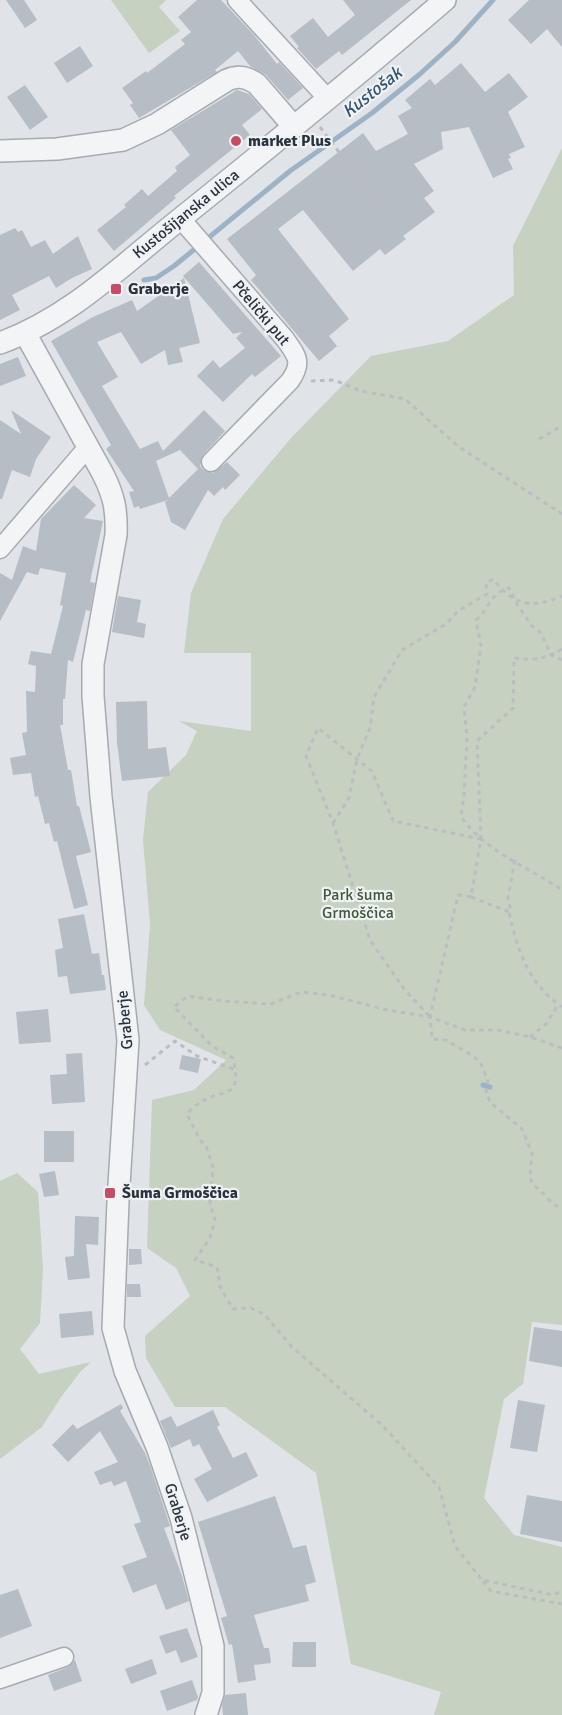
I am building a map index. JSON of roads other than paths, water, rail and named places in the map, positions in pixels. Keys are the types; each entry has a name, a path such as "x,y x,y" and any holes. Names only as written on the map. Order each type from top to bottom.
{"street":[{"path":"237,0 328,99"},
{"name":"Kustošijanska ulica","path":"0,343 25,333 96,288 328,99 445,0"},
{"path":"0,151 57,149 123,140 157,124 227,80 239,76 257,84 294,127"},
{"name":"Pčelički put","path":"180,218 285,339 297,356 297,370 290,381 211,462"},
{"name":"Graberje","path":"25,333 113,495 117,513 116,535 93,664 93,696 101,797 128,1040 113,1328 125,1371 157,1447 181,1518 213,1646 213,1693 206,1715"},
{"path":"0,549 88,447"},
{"path":"0,1679 64,1658"}],"waterway":[{"name":"Kustošak","path":"144,280 156,278 174,266 290,171 372,113 455,42 493,0"},
{"path":"483,1085 490,1087"}],"place":[{"name":"market Plus","path":"236,141"},
{"name":"Graberje","path":"116,289"},
{"name":"Šuma Grmoščica","path":"110,1193"}],"park label":[{"name":"Park šuma Grmoščica","path":"358,904"}]}
